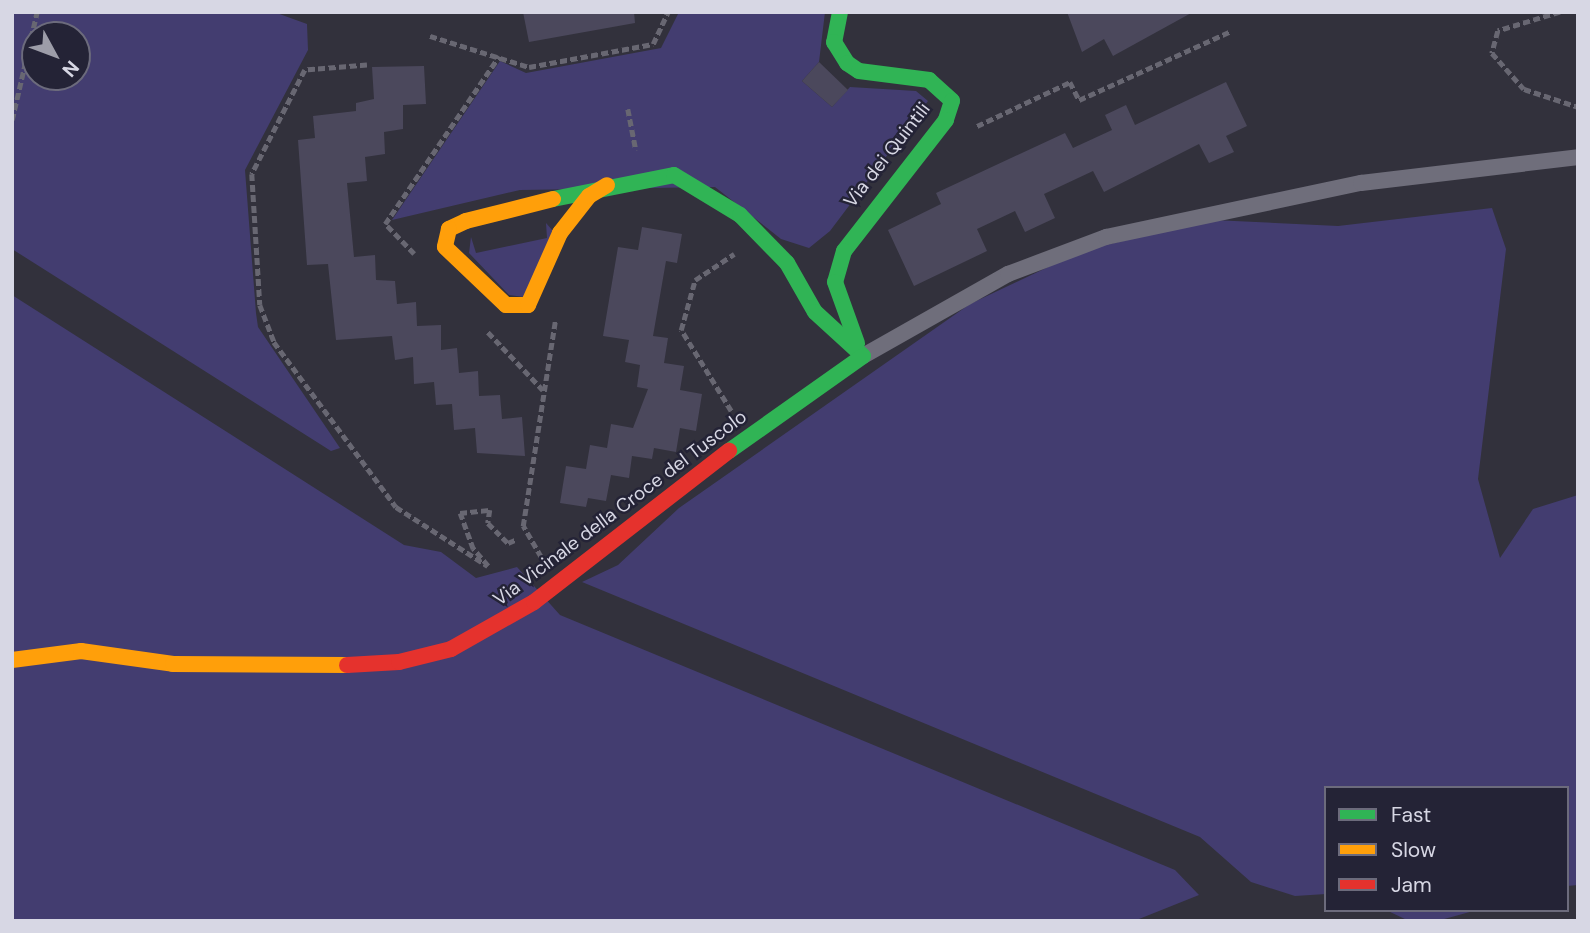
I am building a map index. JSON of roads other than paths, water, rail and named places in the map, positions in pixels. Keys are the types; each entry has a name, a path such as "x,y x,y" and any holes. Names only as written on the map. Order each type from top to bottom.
{"street":[{"name":"Via dei Quintili","path":"840,12 834,42 847,63 859,71 929,80 952,101 946,120 844,251 837,294 863,356"},
{"path":"607,185 589,196 560,233 528,305 506,305 445,247 449,229 466,221 607,185 674,176 705,189 761,236 787,263 815,312 863,356"},
{"name":"Via Vicinale della Croce del Tuscolo","path":"12,660 81,651 247,668 399,662 473,640 558,585 703,469 863,356"}],"lane":[{"path":"863,356 1009,274 1106,237 1361,183 1578,157"}]}
